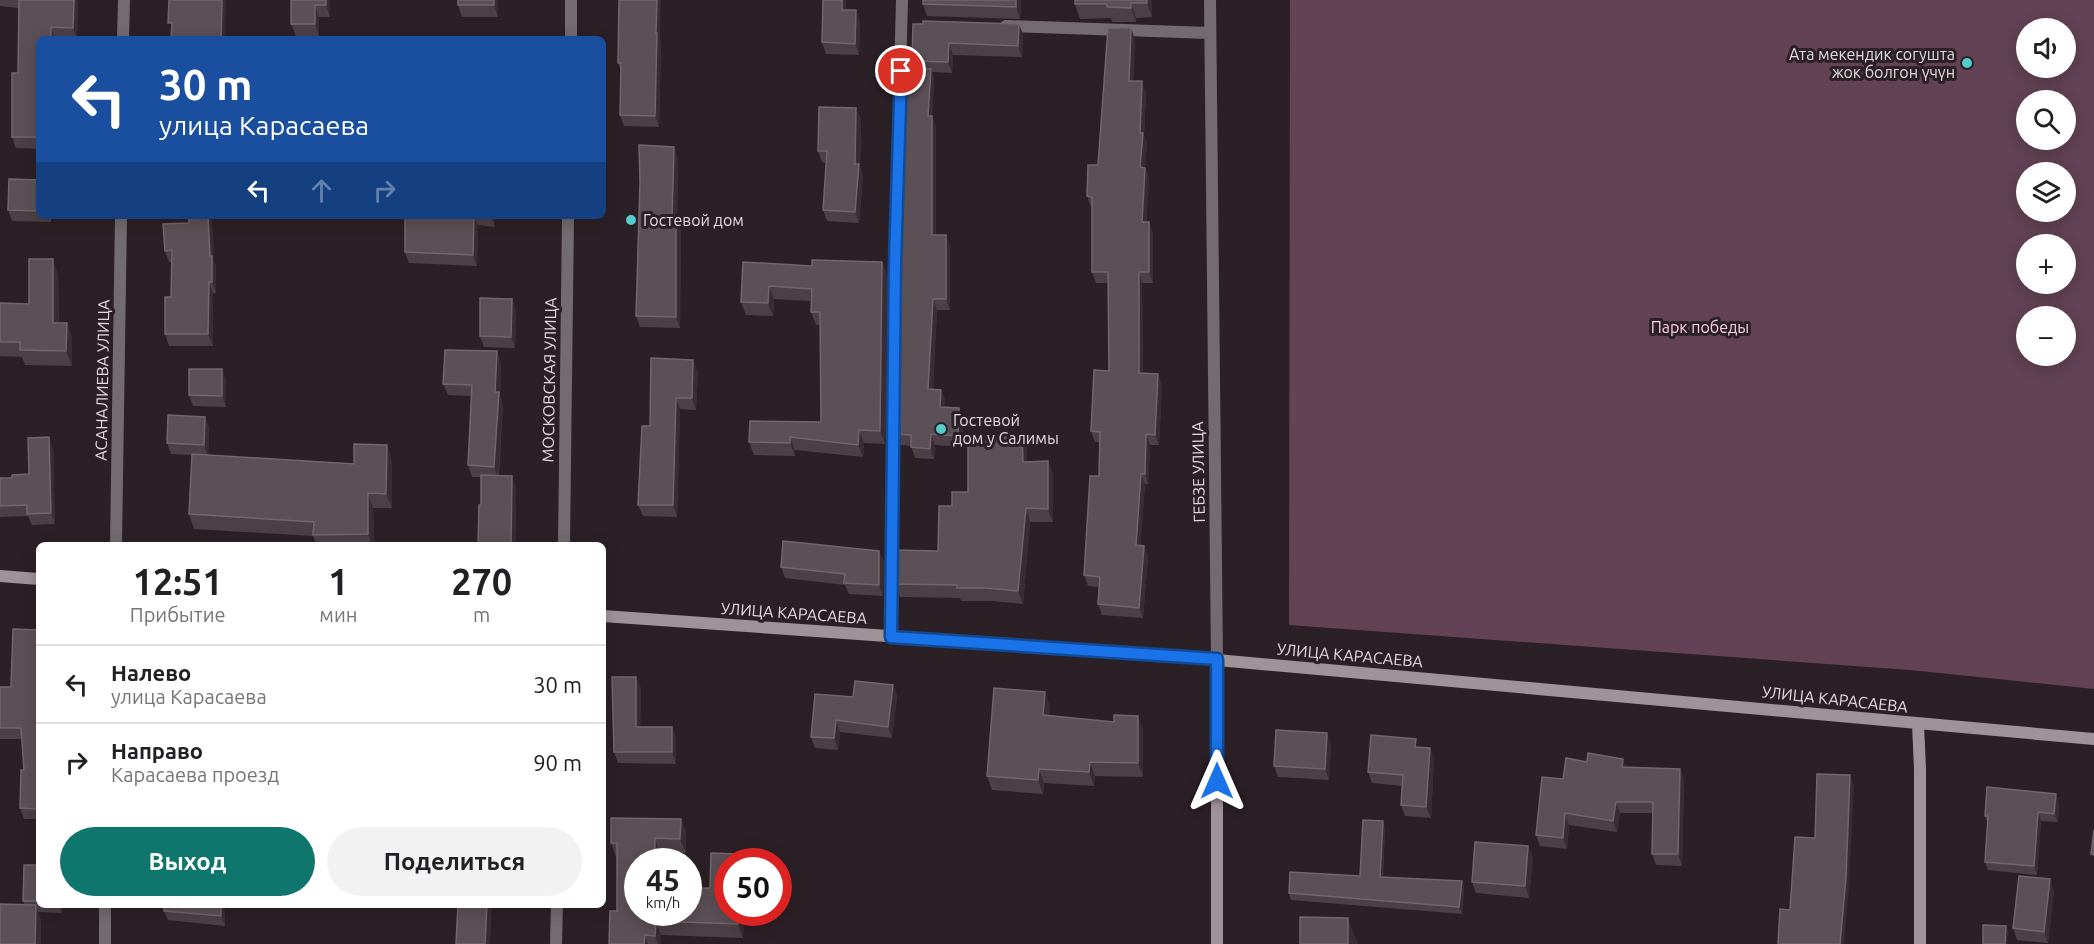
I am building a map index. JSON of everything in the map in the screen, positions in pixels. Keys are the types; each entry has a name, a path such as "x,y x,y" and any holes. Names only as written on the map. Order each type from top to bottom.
{"main road":[{"path":"0,576 36,579"},
{"name":"УЛИЦА КАРАСАЕВА","path":"606,616 1217,659 2094,739"},
{"name":"ГЕБЗЕ УЛИЦА","path":"1217,659 1217,944"},
{"path":"1918,724 1920,944"}],"street":[{"path":"123,36 124,0"},
{"path":"571,0 571,36"},
{"path":"891,637 895,263 908,24 902,0"},
{"name":"ГЕБЗЕ УЛИЦА","path":"1210,0 1217,659"},
{"path":"997,26 1210,33"},
{"name":"АСАНАЛИЕВА УЛИЦА","path":"116,542 121,219"},
{"name":"МОСКОВСКАЯ УЛИЦА","path":"564,542 568,219"},
{"path":"105,908 105,944"},
{"path":"556,908 556,944"}],"green space":[{"name":"Парк победы","path":"1290,0 2094,0 2094,689 1910,670 1289,625"}],"building":[{"path":"19,0 74,0 73,28 51,27 51,36 36,36 36,137 12,137 12,73 18,73"},
{"path":"169,0 222,0 221,36 171,36 172,23 168,23"},
{"path":"291,0 326,0 326,5 315,5 315,24 291,24"},
{"path":"458,0 494,0 494,5 458,5"},
{"path":"619,0 657,0 655,116 620,115"},
{"path":"823,0 842,0 842,10 856,10 855,44 822,42"},
{"path":"923,0 1016,0 1016,7 923,4"},
{"path":"1075,0 1147,0 1147,3 1131,3 1131,8 1107,7 1107,4 1075,4"},
{"path":"923,21 1019,24 1018,46 949,43 948,62 912,61 913,24 923,24"},
{"path":"1108,28 1131,28 1129,81 1142,81 1140,133 1143,133 1140,167 1145,168 1142,222 1149,222 1149,272 1139,272 1139,373 1158,374 1155,435 1146,434 1145,474 1141,474 1136,545 1144,546 1139,608 1098,604 1100,577 1084,575 1090,476 1099,476 1100,432 1091,431 1094,370 1109,371 1108,272 1092,272 1092,197 1087,196 1088,165 1098,165"},
{"path":"904,67 931,69 928,116 932,116 932,235 946,235 946,299 933,299 928,389 941,390 940,407 959,408 958,436 931,434 930,449 911,447 911,435 897,434"},
{"path":"819,107 856,108 855,164 859,164 855,212 823,210 827,151 818,151"},
{"path":"639,145 674,147 672,218 676,218 676,317 636,316"},
{"path":"9,179 36,180 36,211 8,210"},
{"path":"189,219 208,219 212,282 209,282 208,334 165,334 165,297 171,297 172,250 165,251 163,224 189,223"},
{"path":"405,219 474,219 473,255 405,252"},
{"path":"29,259 53,259 53,323 67,323 66,351 20,350 20,342 0,342 0,303 29,304"},
{"path":"812,260 882,262 880,431 859,430 858,445 790,437 790,443 749,442 750,421 821,422 820,312 811,312 812,289 769,286 768,303 741,302 743,262 812,266"},
{"path":"480,298 512,299 511,337 480,336"},
{"path":"445,350 497,351 495,392 499,392 494,467 468,465 472,385 443,384"},
{"path":"651,358 693,360 692,398 676,398 673,505 638,505 642,426 650,426"},
{"path":"189,369 222,369 222,396 189,395"},
{"path":"168,415 205,417 204,445 167,443"},
{"path":"968,436 1022,436 1023,462 1048,461 1048,509 1026,508 1018,591 957,588 957,585 895,584 895,550 938,551 939,506 952,506 952,492 968,492"},
{"path":"49,437 51,513 27,514 27,505 0,506 0,478 29,474 28,438"},
{"path":"354,444 387,445 386,494 368,493 368,534 313,535 314,522 189,514 192,454 354,464"},
{"path":"481,475 512,476 511,542 478,542 479,505 481,505"},
{"path":"783,541 879,551 879,585 844,583 845,574 781,567"},
{"path":"13,629 36,630 36,809 20,808 21,770 24,770 21,728 0,728 0,687 11,687"},
{"path":"612,677 636,677 636,727 672,727 672,752 614,752"},
{"path":"855,681 893,685 888,727 836,720 834,738 811,737 815,694 853,697"},
{"path":"994,688 1045,692 1043,715 1114,722 1114,715 1138,716 1138,763 1090,762 1089,772 1039,769 1038,780 987,776"},
{"path":"1276,730 1327,733 1325,769 1274,766"},
{"path":"1371,735 1416,739 1415,747 1430,748 1426,807 1401,805 1403,775 1368,772"},
{"path":"1588,753 1623,759 1622,767 1680,769 1678,854 1652,854 1653,802 1616,802 1613,821 1565,813 1563,838 1536,835 1542,777 1563,779 1566,758 1587,762"},
{"path":"1817,774 1850,775 1846,877 1840,944 1778,944 1780,909 1790,910 1795,837 1815,838"},
{"path":"1987,787 2056,794 2054,814 2038,812 2034,866 1985,862"},
{"path":"611,818 681,819 680,839 655,838 655,848 624,848 624,926 656,926 655,936 645,935 644,944 609,944 610,911 617,911 617,843 611,843"},
{"path":"1363,820 1383,821 1380,877 1462,881 1459,907 1289,893 1290,872 1360,876"},
{"path":"2094,830 2094,855 2091,854"},
{"path":"1475,842 1528,846 1525,886 1472,882"},
{"path":"711,853 714,853 714,923 702,923 702,888 710,888"},
{"path":"24,865 36,865 36,901 23,901"},
{"path":"2019,876 2050,879 2044,932 2013,928"},
{"path":"0,904 36,905 35,944 0,944"},
{"path":"164,908 221,908 221,916 164,911"},
{"path":"458,908 487,908 485,944 456,944"},
{"path":"1300,917 1348,918 1348,944 1300,944"},
{"path":"1983,925 2006,926 2005,944 1983,944"}],"place":[{"name":"Ата мекендик согушта жок болгон үчүн","path":"1967,63"},
{"name":"Гостевой дом","path":"631,220"},
{"name":"Гостевой дом у Салимы","path":"941,429"}],"route":[{"path":"901,71 895,263 891,637 1217,659 1217,781"}]}
